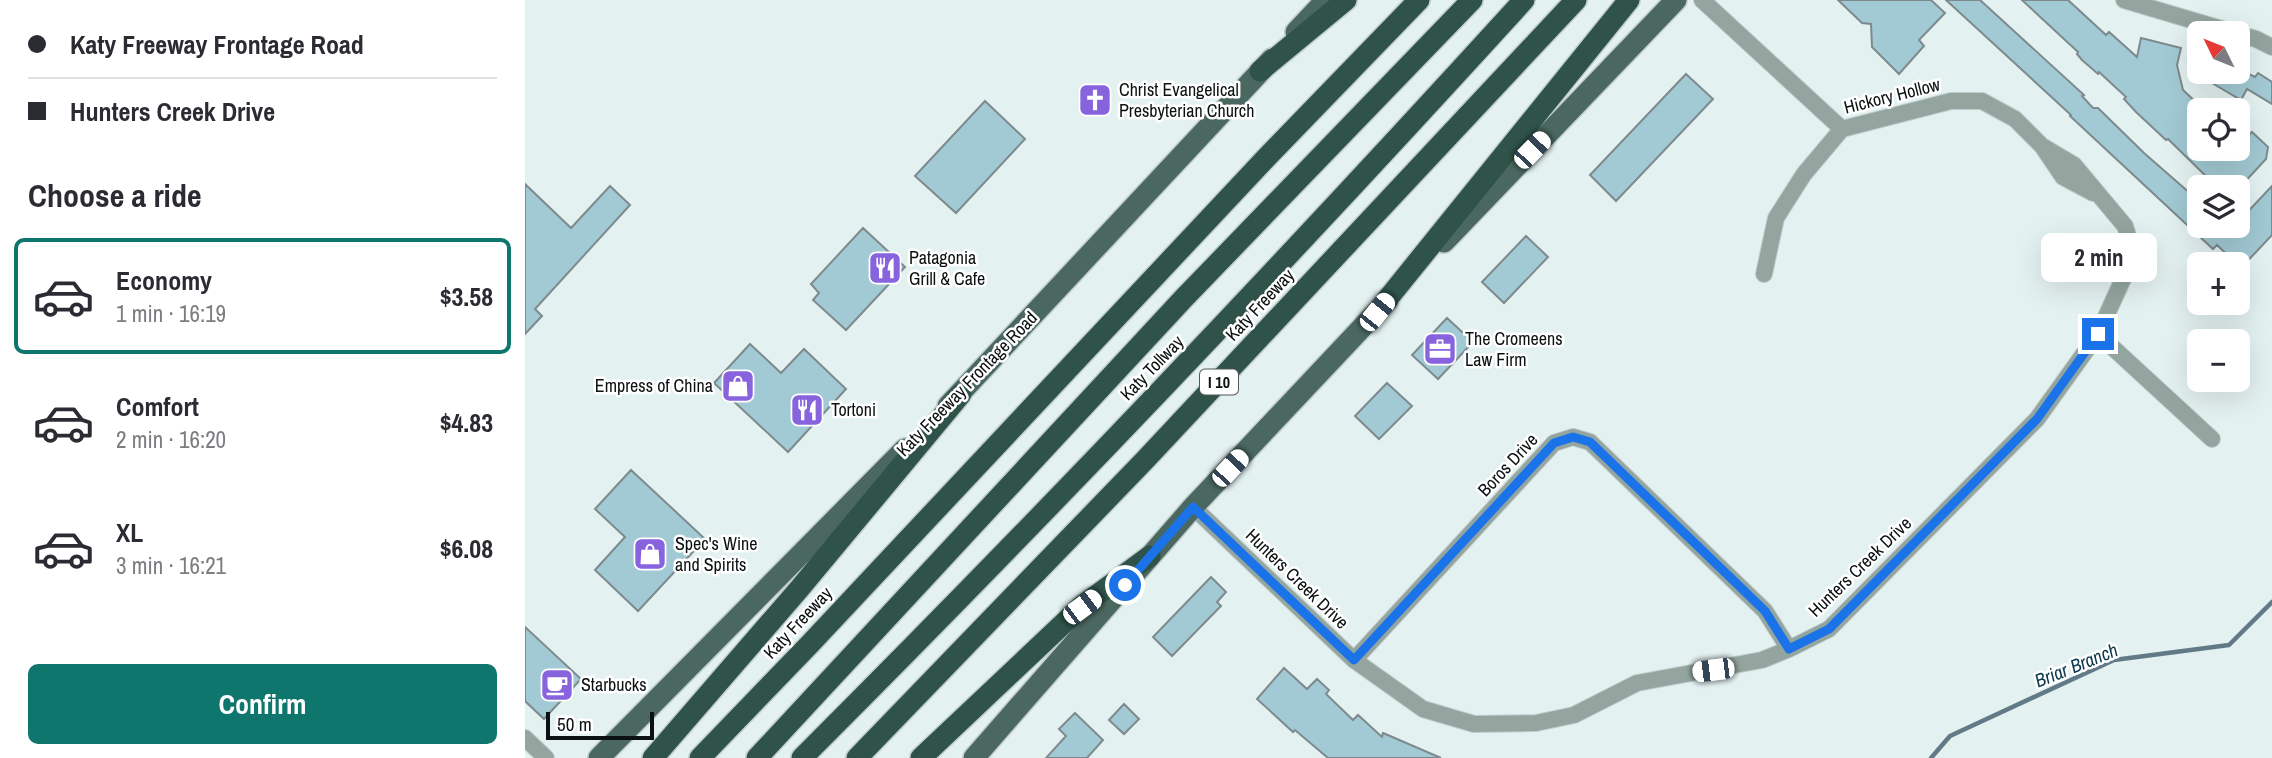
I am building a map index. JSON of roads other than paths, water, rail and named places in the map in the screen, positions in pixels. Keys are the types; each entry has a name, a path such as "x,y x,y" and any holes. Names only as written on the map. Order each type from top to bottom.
{"highway":[{"path":"1260,71 1346,0"},
{"name":"Katy Freeway","path":"700,758 1267,157 1419,0"},
{"name":"Katy Tollway","path":"757,758 1166,317 1472,0"},
{"name":"Katy Tollway","path":"802,758 1093,463 1285,260 1524,0"},
{"name":"Katy Freeway","path":"857,758 1164,441 1576,0"},
{"path":"1377,312 1629,0"},
{"path":"653,758 800,588 961,394"},
{"path":"921,758 1082,607 1150,556"}],"main road":[{"name":"Katy Freeway Frontage Road","path":"599,758 961,394 1326,0"},
{"path":"974,758 1193,507 1677,0"}],"street":[{"name":"Hickory Hollow","path":"1702,0 1842,129 1951,101 1982,101 2015,120 2042,146 2074,165 2125,226 2134,255 2098,334"},
{"path":"2124,0 2194,21"},
{"path":"2251,38 2272,47"},
{"path":"1764,274 1776,218 1804,174 1842,129"},
{"path":"2098,334 2212,439"},
{"name":"Hunters Creek Drive","path":"1193,507 1354,660 1423,709 1475,724 1536,723 1574,715 1637,683 1762,660 1829,629 2037,419 2098,334"},
{"name":"Boros Drive","path":"1354,660 1554,443 1573,437 1590,442 1765,611 1789,649"},
{"path":"525,738 546,758"}],"waterway":[{"name":"Briar Branch","path":"1931,758 1950,736 2114,660 2229,645 2272,602"}],"place":[{"name":"Christ Evangelical Presbyterian Church","path":"1095,100"},
{"name":"Patagonia Grill & Cafe","path":"885,268"},
{"name":"The Cromeens Law Firm","path":"1440,349"},
{"name":"Empress of China","path":"738,386"},
{"name":"Tortoni","path":"807,410"},
{"name":"Spec's Wine and Spirits","path":"650,554"},
{"name":"Starbucks","path":"557,685"}]}
